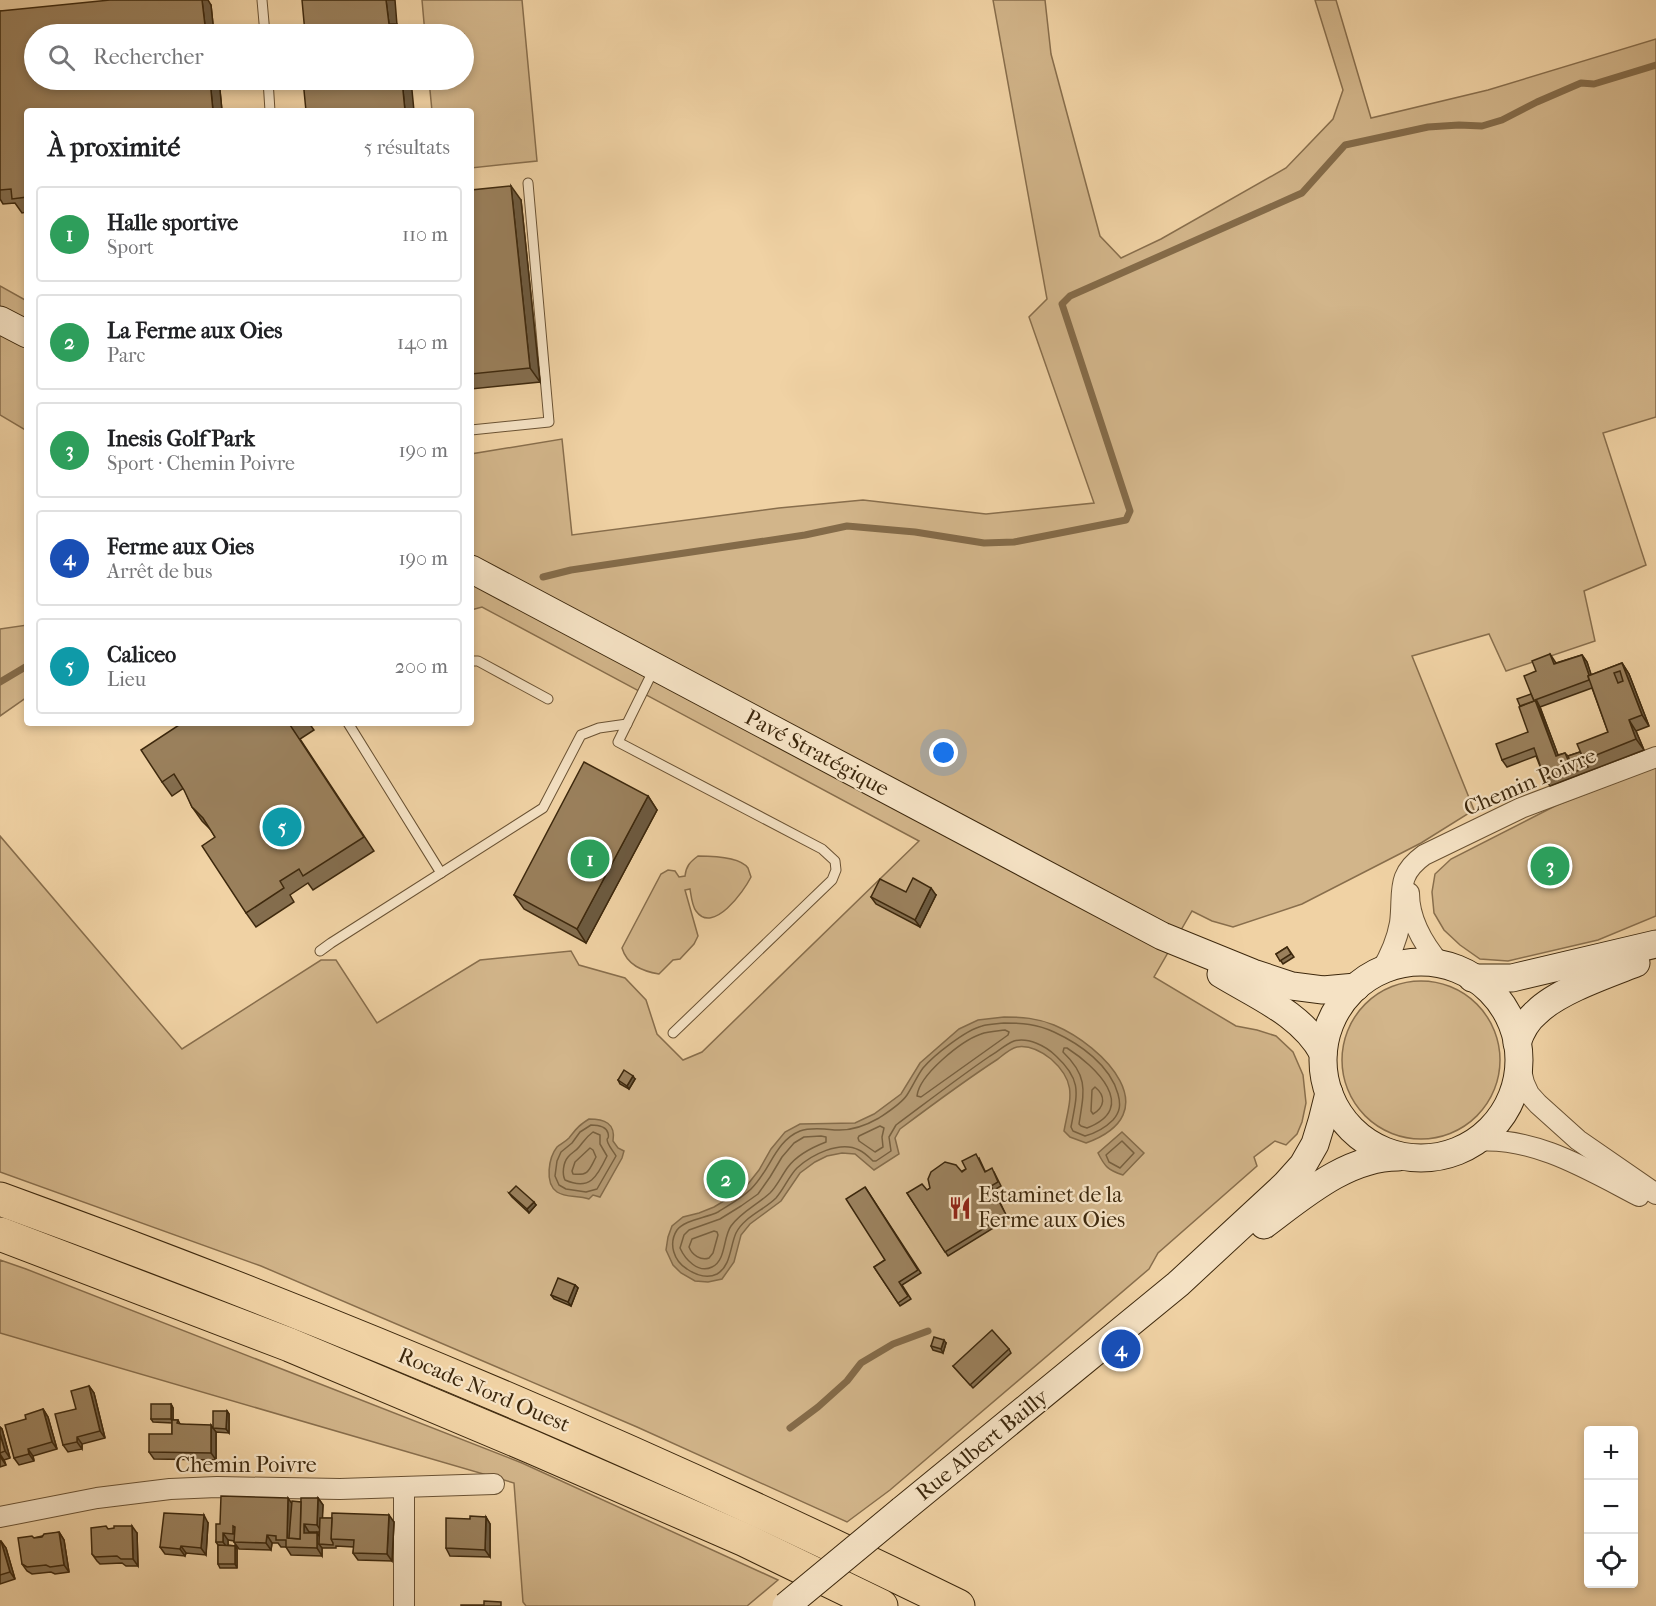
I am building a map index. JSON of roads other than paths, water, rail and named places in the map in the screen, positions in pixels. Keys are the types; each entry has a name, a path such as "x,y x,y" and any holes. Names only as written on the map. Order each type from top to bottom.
{"highway":[{"name":"Rocade Nord Ouest","path":"0,1199 141,1251 375,1343 778,1520 958,1606"},
{"name":"Rocade Nord Ouest","path":"0,1234 290,1345 522,1442 735,1536 881,1606"}],"main road":[{"path":"0,320 24,332"},
{"name":"Pavé Stratégique","path":"474,571 1162,936 1253,973 1292,986 1323,990 1356,987"},
{"name":"Pavé Stratégique","path":"1162,936 1290,1016 1306,1030 1323,1053"},
{"path":"1472,978 1512,978 1656,944"},
{"path":"1518,1053 1510,1021 1498,1001 1482,984 1441,965 1411,963 1381,971 1364,981 1339,1006 1328,1028 1323,1053 1324,1073 1329,1093 1340,1116 1358,1135 1380,1149 1417,1158 1442,1156 1465,1148 1496,1123 1503,1113 1515,1089 1521,1032 1530,1018 1550,1002 1608,974 1656,955"},
{"name":"Rue Albert Bailly","path":"786,1606 1178,1284 1297,1172 1315,1144 1329,1093"},
{"name":"Rue Albert Bailly","path":"1178,1284 1344,1170 1372,1158 1405,1156"}],"street":[{"name":"Chemin Poivre","path":"1381,971 1391,954 1397,935 1403,880 1409,869 1424,855 1521,808 1656,757"},
{"path":"1424,855 1411,873 1410,909 1423,939 1441,965"},
{"path":"1518,1053 1524,1083 1529,1094 1538,1104 1578,1140 1656,1194"},
{"path":"1476,1141 1504,1140 1540,1149 1656,1204"},
{"name":"Chemin Poivre","path":"0,1517 97,1498 170,1489 218,1487 340,1489 494,1484"},
{"path":"404,1487 404,1606"}],"lane":[{"path":"262,0 264,24"},
{"path":"269,90 270,108"},
{"path":"474,430 549,422 528,183"},
{"path":"474,661 478,661 548,699"},
{"path":"655,667 618,742 822,849 835,861 836,870 832,880 673,1033"},
{"path":"320,951 543,808 581,735 599,728 627,724"},
{"path":"350,726 441,873"}],"water":[{"path":"1004,1017 1029,1018 1054,1025 1092,1048 1108,1064 1120,1081 1126,1098 1123,1115 1111,1130 1086,1143 1070,1137 1064,1131 1070,1100 1069,1084 1065,1076 1060,1068 1044,1054 1026,1047 1015,1048 960,1084 900,1129 895,1138 899,1154 874,1170 855,1154 842,1153 827,1156 800,1173 781,1201 750,1224 741,1235 734,1262 722,1279 708,1282 695,1281 673,1265 666,1250 672,1226 683,1217 714,1207 748,1184 785,1132 800,1124 855,1123 874,1114 901,1094 920,1063 959,1029 978,1020"},
{"path":"589,1119 604,1121 611,1126 613,1141 618,1148 624,1151 622,1158 600,1197 593,1195 589,1199 561,1194 550,1183 549,1170 554,1151"},
{"path":"1122,1132 1144,1153 1123,1175 1108,1167 1098,1153"}],"waterway":[{"path":"543,577 571,570 805,535 847,526 915,532 984,543 1014,542 1126,520 1130,511 1062,304 1070,296 1302,193 1345,145 1428,127 1482,126 1502,120 1581,83 1594,84 1656,65"},
{"path":"0,682 24,668"},
{"path":"790,1428 847,1381 861,1363 893,1344 928,1331"}],"place":[{"name":"Caliceo","path":"282,827"},
{"name":"Halle sportive","path":"590,859"},
{"name":"Inesis Golf Park","path":"1550,866"},
{"name":"La Ferme aux Oies","path":"726,1179"},
{"name":"Estaminet de la Ferme aux Oies","path":"960,1208"},
{"name":"Ferme aux Oies","path":"1121,1349"}]}
